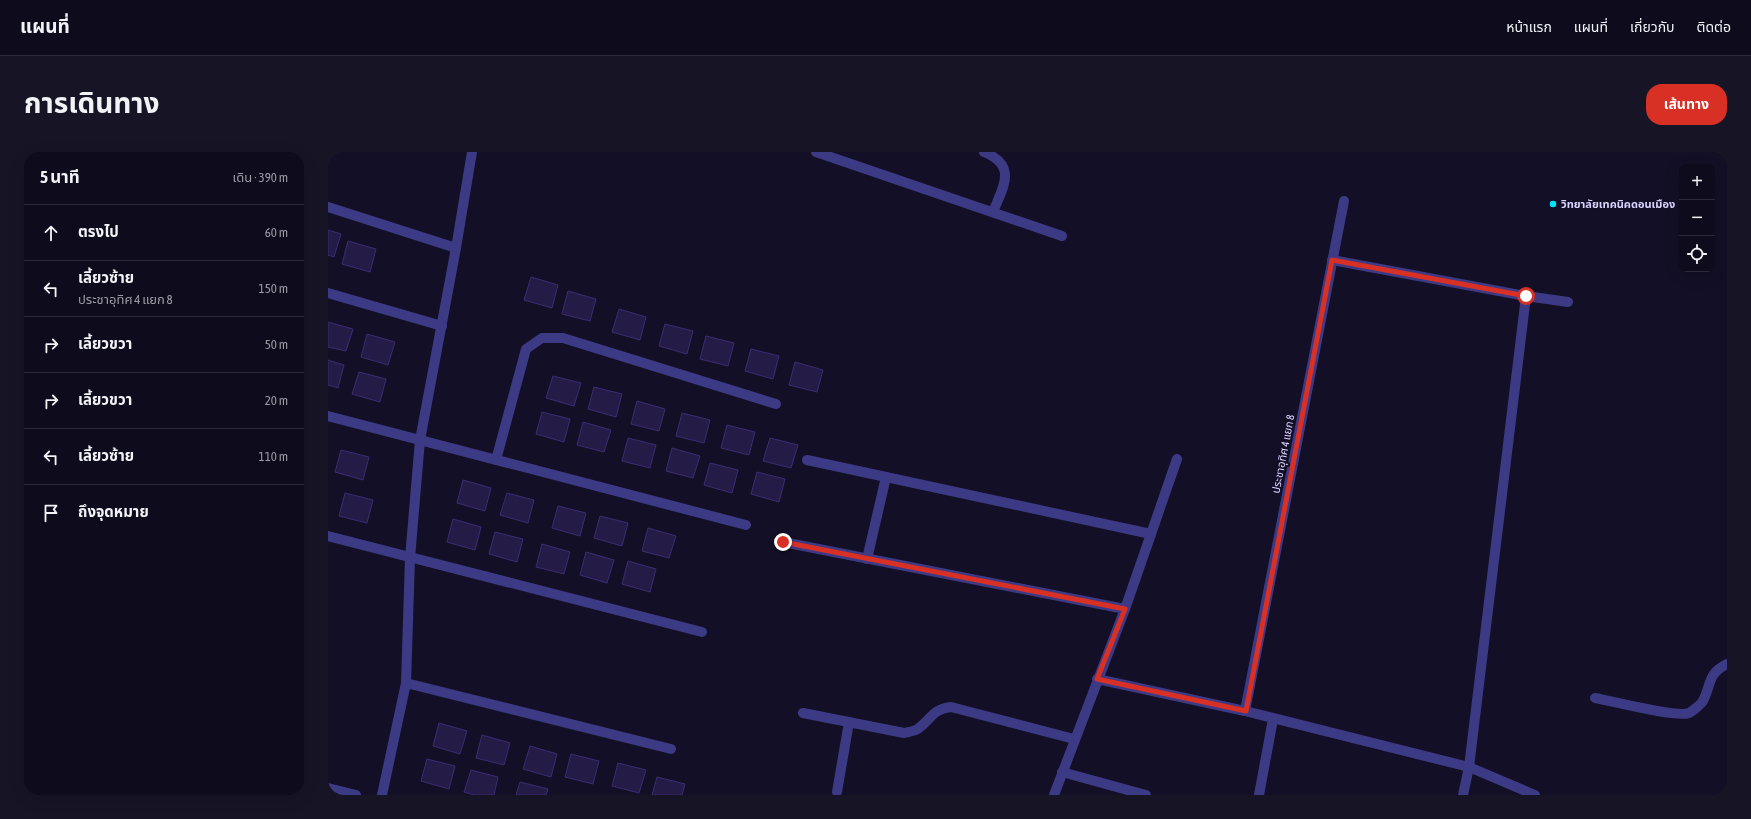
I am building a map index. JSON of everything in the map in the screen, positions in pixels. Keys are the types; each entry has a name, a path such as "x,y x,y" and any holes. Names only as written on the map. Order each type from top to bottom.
{"street":[{"path":"382,795 406,684 410,558 420,440 442,326 472,152"},
{"path":"816,152 1062,236"},
{"path":"984,152 995,156 1003,166 1006,179 993,212"},
{"name":"ประชาอุทิศ 4 แยก 8","path":"1246,711 1344,201"},
{"path":"328,207 456,248"},
{"path":"1332,260 1526,296 1568,302"},
{"path":"328,293 442,326"},
{"path":"1463,795 1469,767 1526,296"},
{"path":"496,460 526,349 542,338 563,338 776,404"},
{"path":"328,416 746,525"},
{"path":"1054,795 1074,739 1125,609 1177,459"},
{"path":"807,460 1151,534"},
{"path":"866,559 886,477"},
{"path":"328,536 702,632"},
{"path":"783,542 1125,609"},
{"path":"1595,698 1671,713 1689,713 1703,702 1711,677 1717,669 1727,664"},
{"path":"1097,679 1246,711 1469,767 1535,795"},
{"path":"406,684 671,749"},
{"path":"803,713 904,733 918,729 940,708 951,708 1074,739"},
{"path":"1259,795 1273,719"},
{"path":"837,792 849,722"},
{"path":"1062,772 1146,795"},
{"path":"328,788 356,795"}],"building":[{"path":"328,230 341,234 334,257 328,255"},
{"path":"348,241 376,249 370,272 342,264"},
{"path":"531,277 558,285 552,308 524,300"},
{"path":"568,291 596,299 590,321 562,314"},
{"path":"619,309 646,317 640,340 612,332"},
{"path":"328,322 353,329 346,351 328,347"},
{"path":"665,324 693,331 687,354 659,346"},
{"path":"367,334 395,342 388,365 361,357"},
{"path":"706,336 734,343 728,366 700,359"},
{"path":"751,349 779,356 773,379 745,371"},
{"path":"328,360 344,365 338,388 328,385"},
{"path":"795,362 823,370 817,392 789,385"},
{"path":"359,372 386,379 380,402 352,394"},
{"path":"553,376 581,383 574,406 546,398"},
{"path":"594,387 622,394 616,417 588,409"},
{"path":"637,401 665,409 659,431 631,424"},
{"path":"542,412 570,419 564,442 536,434"},
{"path":"682,413 710,420 704,443 676,436"},
{"path":"583,422 611,430 604,452 577,445"},
{"path":"727,425 755,432 749,455 721,448"},
{"path":"628,438 656,445 650,468 622,461"},
{"path":"770,438 798,445 791,468 763,461"},
{"path":"672,448 700,456 693,478 666,471"},
{"path":"341,450 369,457 363,480 335,472"},
{"path":"710,463 738,470 732,493 704,485"},
{"path":"757,472 785,479 779,502 751,494"},
{"path":"463,480 491,488 485,511 457,503"},
{"path":"345,493 373,500 367,523 339,516"},
{"path":"507,493 534,500 528,523 500,515"},
{"path":"558,506 586,513 580,536 552,528"},
{"path":"600,516 628,523 622,546 594,538"},
{"path":"453,519 481,527 475,550 447,542"},
{"path":"648,528 676,536 669,558 642,551"},
{"path":"495,532 523,539 517,562 489,554"},
{"path":"542,544 570,552 564,574 536,567"},
{"path":"586,552 614,560 607,583 580,575"},
{"path":"628,561 656,569 650,592 622,584"},
{"path":"439,723 467,731 460,754 433,746"},
{"path":"482,735 510,743 504,765 476,758"},
{"path":"530,746 557,754 551,777 523,769"},
{"path":"571,754 599,761 593,784 565,777"},
{"path":"427,759 455,766 449,789 421,781"},
{"path":"618,763 646,770 639,793 612,786"},
{"path":"471,770 498,777 494,795 474,795 464,792"},
{"path":"657,777 685,784 682,795 652,795"},
{"path":"520,782 548,789 546,795 516,795"}],"place":[{"name":"วิทยาลัยเทคนิคดอนเมือง","path":"1553,204"}],"route":[{"path":"783,542 1125,609 1097,679 1246,711 1332,260 1526,296"}]}
